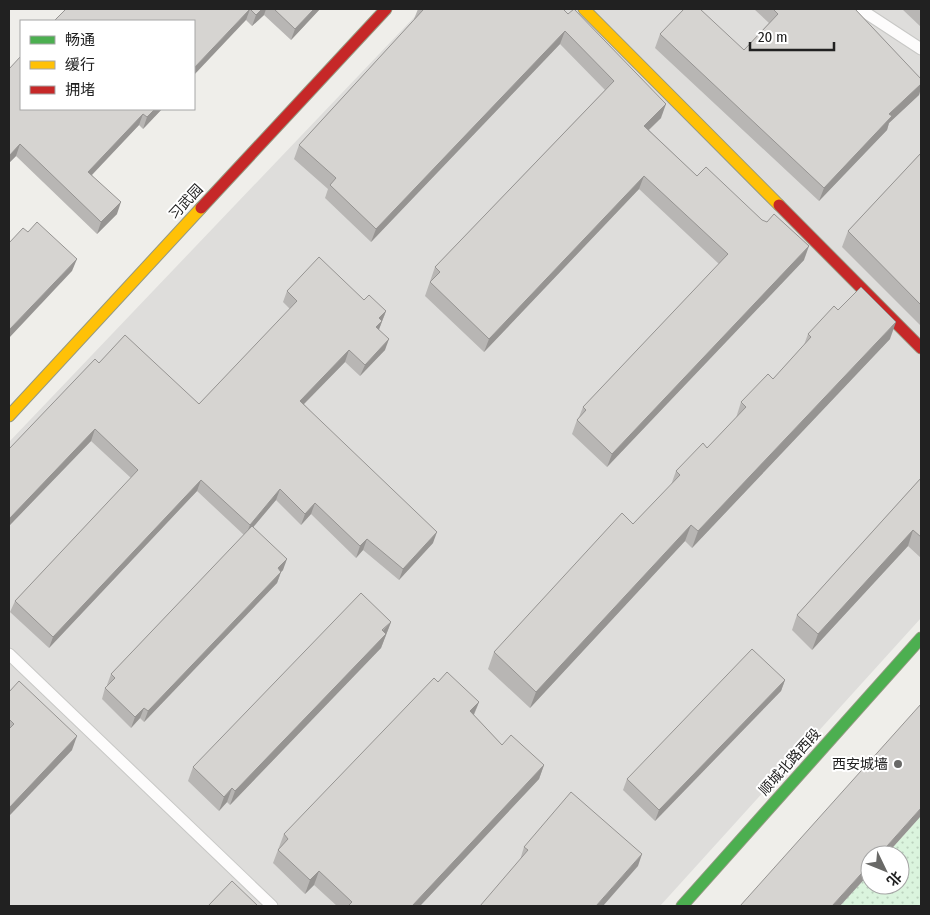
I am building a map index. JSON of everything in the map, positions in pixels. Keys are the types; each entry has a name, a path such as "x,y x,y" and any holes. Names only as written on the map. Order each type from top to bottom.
{"street":[{"name":"习武园","path":"9,416 386,9"},
{"path":"584,9 921,348"},
{"name":"顺城北路西段","path":"682,906 921,638"}],"lane":[{"path":"860,9 921,49"},
{"path":"9,654 272,906"}],"shaded area":[{"path":"422,9 921,9 921,618 660,906 9,906 9,442"}],"green space":[{"path":"921,816 921,906 840,906 860,884 860,895 910,895 910,845 895,845"}],"building":[{"path":"66,9 250,9 195,67 195,20 55,20"},
{"path":"250,9 262,9 256,15"},
{"path":"274,9 314,9 295,29"},
{"path":"422,9 563,9 568,14 574,9 666,104 644,126 697,176 706,167 762,220 767,222 774,214 809,246 612,454 577,420 586,410 583,407 728,254 644,176 489,339 430,282 440,272 435,267 614,81 565,31 376,229 330,185 336,178 299,145"},
{"path":"684,9 700,9 744,50 778,14 773,9 855,9 921,79 921,84 889,114 892,116 824,188 660,34"},
{"path":"20,57 20,110 154,110 147,117 143,114 88,172 121,202 101,222 20,144 9,156 9,69"},
{"path":"921,153 921,305 848,231"},
{"path":"37,222 77,259 9,330 9,243 23,228 28,232"},
{"path":"319,257 364,300 369,295 386,311 379,318 382,321 376,327 389,339 365,365 349,350 300,401 437,532 403,569 367,539 360,546 315,503 305,514 280,489 250,525 201,480 53,637 15,601 138,470 95,429 9,519 9,449 95,359 99,363 125,335 199,404 297,301 287,291"},
{"path":"861,287 896,322 698,531 691,525 536,692 494,652 622,513 633,524 680,475 676,471 703,443 707,448 746,407 741,402 768,374 773,379 811,337 808,334 834,306 838,310"},
{"path":"921,478 921,537 913,530 818,634 797,615"},
{"path":"252,526 287,559 278,568 281,572 148,711 144,708 135,717 105,688 115,678 111,674"},
{"path":"361,593 391,622 382,630 386,634 235,791 232,788 224,797 193,767"},
{"path":"752,649 785,680 659,810 627,779"},
{"path":"447,672 479,702 470,711 502,745 511,735 544,765 412,906 348,906 352,902 319,871 310,880 278,850 288,839 284,834 434,678 438,682"},
{"path":"19,681 77,736 9,808 9,729 14,724 9,719 9,692"},
{"name":"西安城墙","path":"921,704 921,808 888,845 860,845 860,875 832,906 740,906"},
{"path":"571,792 642,854 596,906 480,906 528,850 524,847"},
{"path":"232,881 258,906 208,906"}],"traffic: fast":[{"path":"682,906 921,638"}],"traffic: slow":[{"path":"584,9 779,205"},
{"path":"9,416 201,208"}],"traffic: jam":[{"path":"201,208 386,9"},
{"path":"779,205 921,348"}],"place":[{"name":"西安城墙","path":"898,764"}]}
